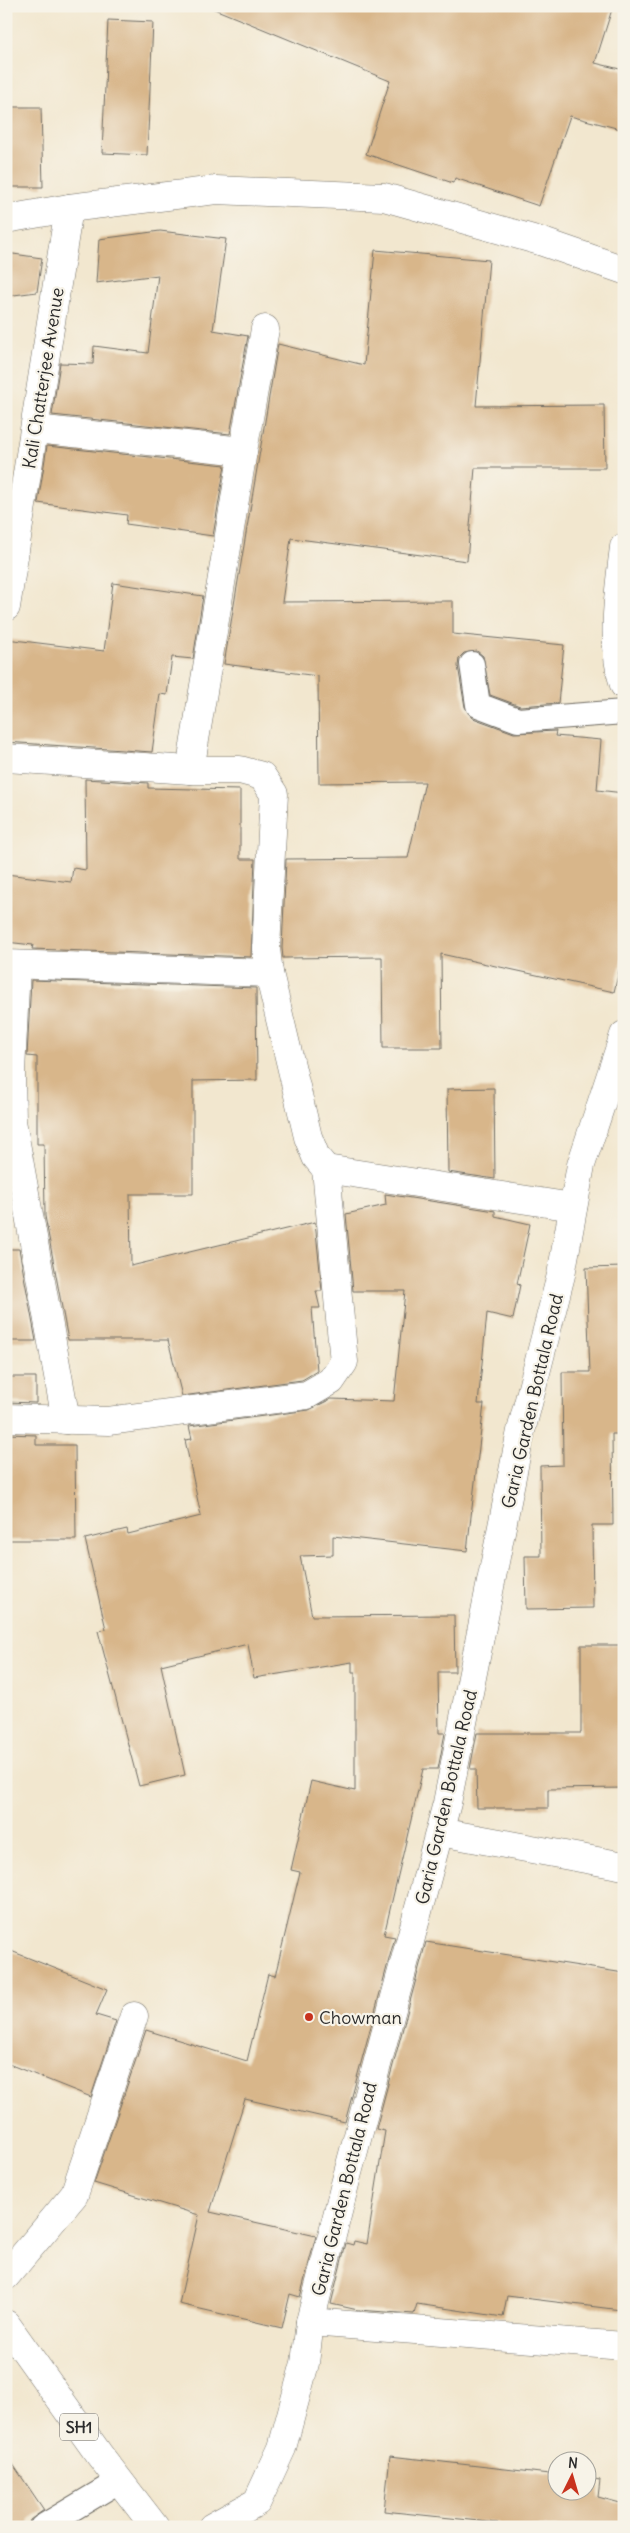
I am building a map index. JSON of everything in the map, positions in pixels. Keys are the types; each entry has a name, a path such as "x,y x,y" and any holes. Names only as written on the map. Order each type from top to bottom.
{"street":[{"path":"6,219 69,208 216,190 384,197 540,241 624,270"},
{"name":"Kali Chatterjee Avenue","path":"6,607 69,208"},
{"path":"190,770 265,329"},
{"path":"35,429 243,451"},
{"path":"624,547 618,609 619,672 624,685"},
{"path":"6,758 190,770 240,770 262,776 274,794 266,949 269,974 308,1137 316,1157 326,1169 344,1362 331,1381 307,1395 108,1421 6,1418"},
{"path":"66,1420 12,1121 11,964 269,974"},
{"name":"Garia Garden Bottala Road","path":"212,2527 257,2502 282,2448 305,2362 310,2322 380,2049 440,1832 471,1690 521,1431 561,1276 581,1165 624,1035"},
{"path":"326,1169 573,1207"},
{"path":"440,1832 624,1866"},
{"path":"6,2276 74,2195 134,2016"},
{"path":"310,2322 624,2346"},
{"name":"SH1","path":"6,2324 119,2481 155,2527"}],"lane":[{"path":"472,664 478,704 518,720 624,712"},
{"path":"42,2527 119,2481"}],"building":[{"path":"207,6 613,6 595,63 624,70 624,130 570,116 539,206 455,178 453,183 366,154 390,81"},
{"path":"108,20 153,22 147,155 102,153"},
{"path":"6,107 41,107 43,187 6,187"},
{"path":"160,231 226,239 213,330 248,336 230,434 52,415 60,363 93,364 94,346 148,353 158,275 96,283 99,239"},
{"path":"375,250 489,260 476,406 604,405 605,468 475,468 467,561 291,538 282,602 453,601 453,634 564,645 558,703 520,706 490,695 483,656 477,651 464,653 459,658 458,666 465,707 473,718 514,733 556,731 555,736 601,740 597,790 624,793 624,950 614,992 441,954 442,1048 383,1048 382,957 283,958 282,948 286,859 408,858 425,782 319,783 318,676 224,664 278,344 364,365"},
{"path":"6,253 42,258 37,292 6,296"},
{"path":"47,446 225,465 213,536 126,524 127,515 38,503"},
{"path":"113,583 203,596 193,659 172,657 167,695 160,694 152,752 6,742 6,639 104,651"},
{"path":"85,779 148,783 148,788 240,790 240,859 255,859 251,957 32,949 33,945 6,942 6,874 71,882 73,868 86,870"},
{"path":"31,980 256,988 257,1080 193,1081 193,1194 130,1194 131,1266 315,1222 322,1291 316,1291 320,1308 312,1308 317,1371 302,1380 182,1396 168,1340 68,1340 45,1216 44,1144 37,1144 37,1057 27,1056"},
{"path":"494,1088 495,1179 448,1172 447,1089"},
{"path":"385,1194 495,1211 495,1216 530,1224 517,1284 520,1285 513,1319 487,1313 478,1404 484,1404 467,1551 333,1536 333,1555 300,1556 312,1616 454,1615 455,1672 438,1672 439,1733 445,1733 438,1769 423,1769 384,1935 395,1937 345,2122 245,2099 210,2212 316,2236 300,2297 290,2294 282,2328 179,2304 199,2215 94,2183 146,2030 247,2061 268,1974 275,1976 300,1872 291,1870 311,1781 355,1791 355,1672 352,1672 352,1662 254,1678 248,1644 161,1665 185,1775 139,1786 98,1631 106,1629 85,1539 127,1529 128,1534 201,1516 185,1440 192,1439 189,1426 309,1410 331,1399 394,1401 405,1291 353,1291 346,1214 386,1205"},
{"path":"6,1249 19,1249 36,1341 6,1341"},
{"path":"624,1267 624,1434 612,1434 613,1525 592,1525 593,1608 526,1609 525,1556 541,1556 540,1466 563,1465 562,1372 590,1372 586,1268"},
{"path":"6,1377 36,1377 36,1403 6,1402"},
{"path":"6,1434 36,1435 36,1445 75,1445 76,1540 6,1540"},
{"path":"581,1645 624,1645 624,1788 548,1789 548,1808 477,1808 476,1769 470,1769 477,1733 581,1733"},
{"path":"426,1942 624,1973 624,2288 621,2310 507,2296 503,2317 417,2304 414,2314 358,2310 331,2304 346,2243 353,2245 354,2241 367,2244 385,2131 376,2129"},
{"path":"6,1949 107,1989 96,2015 116,2021 91,2097 6,2063"},
{"path":"6,2454 44,2510 30,2520 28,2527 6,2527"},
{"path":"390,2456 548,2474 548,2500 598,2500 598,2497 624,2504 624,2527 497,2527 498,2523 384,2511"},
{"path":"598,2480 600,2480 598,2497"}],"place":[{"name":"Chowman","path":"309,2017"}]}
